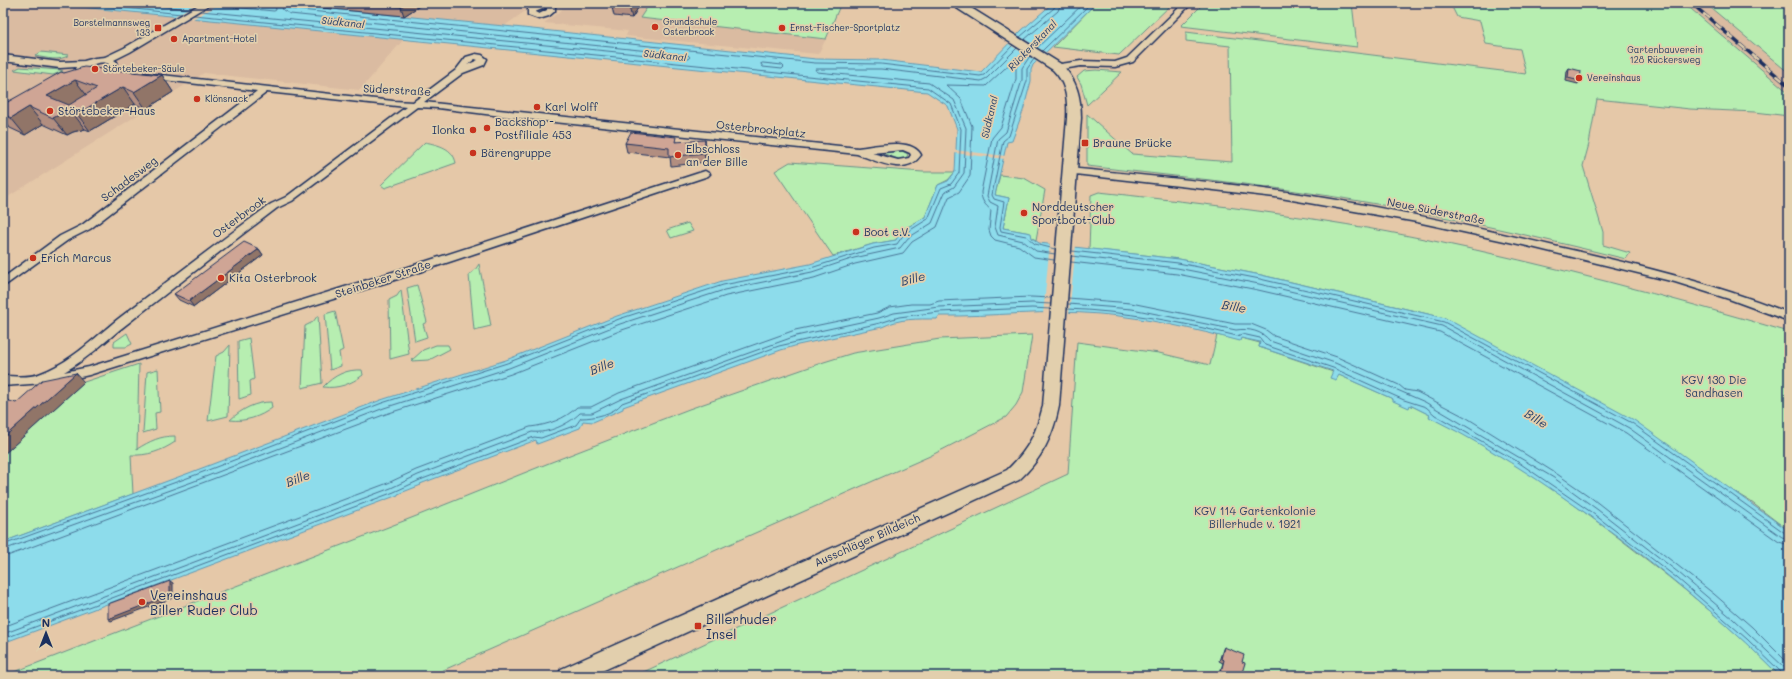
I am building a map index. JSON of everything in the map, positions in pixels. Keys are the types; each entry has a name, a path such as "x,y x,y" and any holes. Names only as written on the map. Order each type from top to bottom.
{"street":[{"path":"111,63 122,57 128,50 208,3"},
{"path":"1057,67 1079,63 1112,65 1123,64 1130,60 1188,3"},
{"path":"959,4 1057,67 1069,81 1074,100 1069,171"},
{"name":"Süderstraße","path":"3,58 60,65 84,64 95,60 111,63 132,74"},
{"name":"Süderstraße","path":"104,75 111,63"},
{"name":"Süderstraße","path":"60,65 77,74 84,64"},
{"name":"Osterbrook","path":"32,380 50,374 79,358 122,322 164,293 175,280 274,206 289,199 460,71"},
{"name":"Süderstraße","path":"93,79 104,75 114,76 132,74 393,104 438,105 661,130"},
{"name":"Schadesweg","path":"3,283 64,238 86,227 265,89"},
{"name":"Osterbrookplatz","path":"661,130 858,151 902,164 913,161 916,156 914,150 906,147 858,151"},
{"name":"Ausschläger Billdeich","path":"568,676 1013,475 1026,463 1038,448 1047,425 1051,406 1069,171"},
{"name":"Neue Süderstraße","path":"1069,171 1275,194 1420,220 1520,241 1688,282 1761,305 1789,317"},
{"name":"Steinbeker Straße","path":"3,381 58,378 89,371 400,274 705,174"},
{"path":"79,358 92,359 93,362 89,371"}],"shaded area":[{"path":"3,3 41,3 404,39 360,90 204,73 3,200"},
{"path":"271,3 537,3 504,26"},
{"name":"Grundschule Osterbrook","path":"563,3 650,3 640,18 826,39 818,54 626,36 628,31 544,23 563,9 558,7"},
{"path":"1684,3 1705,3 1789,73 1789,93"}],"green space":[{"name":"Ernst-Fischer-Sportplatz","path":"650,3 841,3 826,39 640,18"},
{"path":"1096,3 1173,3 1119,55 1053,47"},
{"path":"1204,3 1352,3 1357,47 1181,26"},
{"name":"Gartenbauverein 128 Rückersweg","path":"1450,3 1684,3 1789,93 1789,116 1755,112 1690,109 1597,99 1589,144 1583,166 1603,232 1603,245 1630,253 1626,259 1485,226 1342,198 1246,184 1087,166 1087,114 1132,154 1232,162 1230,46 1186,41 1186,32 1526,74 1520,49 1486,44 1480,21 1457,17"},
{"path":"1705,3 1789,3 1789,73"},
{"path":"41,52 69,55 57,59 35,56"},
{"path":"20,67 63,71 53,75 14,70"},
{"path":"1096,70 1122,72 1087,105 1081,84 1077,77 1084,71"},
{"path":"425,142 445,148 452,154 456,163 385,188 381,185"},
{"path":"902,151 908,154 906,159 901,160 882,153"},
{"path":"790,162 923,172 955,172 948,180 938,185 925,217 901,231 896,240 873,244 833,256 775,171"},
{"name":"Norddeutscher Sportboot-Club","path":"1000,175 1024,178 1045,190 1036,240 1032,238 1030,233 1003,228 1009,198 995,195"},
{"name":"KGV 130 Die Sandhasen","path":"1099,192 1223,206 1306,218 1347,224 1429,240 1610,282 1789,332 1789,531 1751,502 1445,318 1261,275 1179,259 1089,249 1091,195"},
{"path":"688,223 693,231 671,238 667,230"},
{"path":"479,264 491,326 474,330 469,275"},
{"path":"417,285 427,322 423,324 427,337 415,341 407,288"},
{"path":"401,290 409,354 390,359 389,300 397,296"},
{"path":"335,311 343,350 339,352 341,366 330,370 325,314"},
{"path":"318,315 322,383 302,388 305,326 313,322"},
{"path":"127,333 132,344 126,347 114,347 114,342"},
{"path":"1032,335 1023,392 1016,405 1006,417 930,456 430,676 4,676 689,409 824,362 853,353 940,339"},
{"name":"KGV 114 Gartenkolonie Billerhude v. 1921","path":"1217,335 1240,340 1241,338 1260,343 1259,347 1333,372 1331,378 1339,375 1409,407 1410,405 1509,461 1585,512 1671,579 1727,626 1780,676 635,676 1068,474 1077,342 1159,353 1210,365"},
{"path":"249,338 254,379 250,381 251,395 239,399 238,341"},
{"path":"230,345 228,416 208,421 216,356 224,352"},
{"path":"436,345 448,345 450,349 429,360 411,361 423,350"},
{"path":"139,364 137,449 151,441 165,437 175,436 175,442 154,452 143,455 131,455 133,494 3,542 3,455 84,382"},
{"path":"158,369 160,412 155,413 156,429 143,433 147,372"},
{"path":"362,370 363,375 354,381 334,387 323,387 336,376 346,372"},
{"path":"271,402 272,408 262,414 247,419 230,420 249,407 260,403"}],"water":[{"path":"41,3 271,3 816,59 881,60 981,72 1022,30 1053,3 1096,3 1033,65 1031,70 1031,81 1023,111 1012,141 1007,142 995,195 1009,198 1003,228 1031,233 1032,238 1039,243 1179,259 1261,275 1445,318 1634,420 1789,531 1789,676 1780,676 1693,596 1637,551 1562,496 1510,462 1457,431 1429,417 1430,415 1410,405 1409,408 1393,401 1393,399 1339,375 1336,380 1330,378 1333,371 1259,347 1260,342 1241,338 1240,341 1188,328 1135,318 1060,312 939,316 937,319 909,320 895,322 882,327 781,350 623,407 623,409 593,422 583,421 580,428 537,444 536,440 420,484 421,485 398,495 3,643 3,542 381,400 506,360 617,316 722,281 810,264 873,244 896,240 901,231 925,217 938,185 948,181 955,172 957,129 948,106 927,92"}],"pier":[{"path":"197,3 222,3 193,19 173,17"},
{"path":"1016,34 1047,53 1037,62 1007,43"},
{"path":"954,150 1006,156 1005,159 954,153"},
{"path":"1050,242 1076,245 1069,315 1043,315"}],"building":[{"path":"361,3 406,3 401,7"},
{"path":"84,67 162,75 134,92 123,87 77,114 72,112 53,118 29,107 11,118 3,114 3,107 6,105 4,104 61,72 64,73","holes":["75,80 97,88 69,105 47,96"]},
{"path":"1569,68 1581,71 1580,81 1568,78"},
{"path":"631,132 676,137 675,142 705,140 704,153 669,157 669,148 625,143"},
{"path":"244,242 259,249 189,301 174,294"},
{"path":"76,373 3,438 3,399 16,403 42,380"},
{"name":"Vereinshaus Biller Ruder Club","path":"170,581 170,595 108,619 108,604"},
{"path":"1224,647 1244,655 1242,662 1245,663 1241,676 1220,676 1224,660 1221,659"}],"railway":[{"path":"1691,3 1789,86"}],"place":[{"name":"Grundschule Osterbrook","path":"655,27"},
{"name":"Borstelmannsweg 133","path":"158,28"},
{"name":"Ernst-Fischer-Sportplatz","path":"782,28"},
{"name":"Apartment-Hotel","path":"174,39"},
{"name":"Störtebeker-Säule","path":"95,69"},
{"name":"Vereinshaus","path":"1579,78"},
{"name":"Klönsnack","path":"197,99"},
{"name":"Karl Wolff","path":"537,107"},
{"name":"Störtebeker-Haus","path":"50,111"},
{"name":"Backshop - Postfiliale 453","path":"487,128"},
{"name":"Ilonka","path":"473,130"},
{"name":"Braune Brücke","path":"1085,143"},
{"name":"Bärengruppe","path":"473,153"},
{"name":"Elbschloss an der Bille","path":"678,155"},
{"name":"Norddeutscher Sportboot-Club","path":"1024,213"},
{"name":"Boot e.V.","path":"856,232"},
{"name":"Erich Marcus","path":"33,258"},
{"name":"Kita Osterbrook","path":"221,278"},
{"name":"Vereinshaus Biller Ruder Club","path":"142,602"},
{"name":"Billerhuder Insel","path":"698,626"}],"water label":[{"name":"Südkanal","path":"343,22"},
{"name":"Rückerskanal","path":"1032,45"},
{"name":"Südkanal","path":"665,55"},
{"name":"Südkanal","path":"989,117"},
{"name":"Bille","path":"913,279"},
{"name":"Bille","path":"1234,307"},
{"name":"Bille","path":"602,367"},
{"name":"Bille","path":"1536,419"},
{"name":"Bille","path":"298,479"}]}
